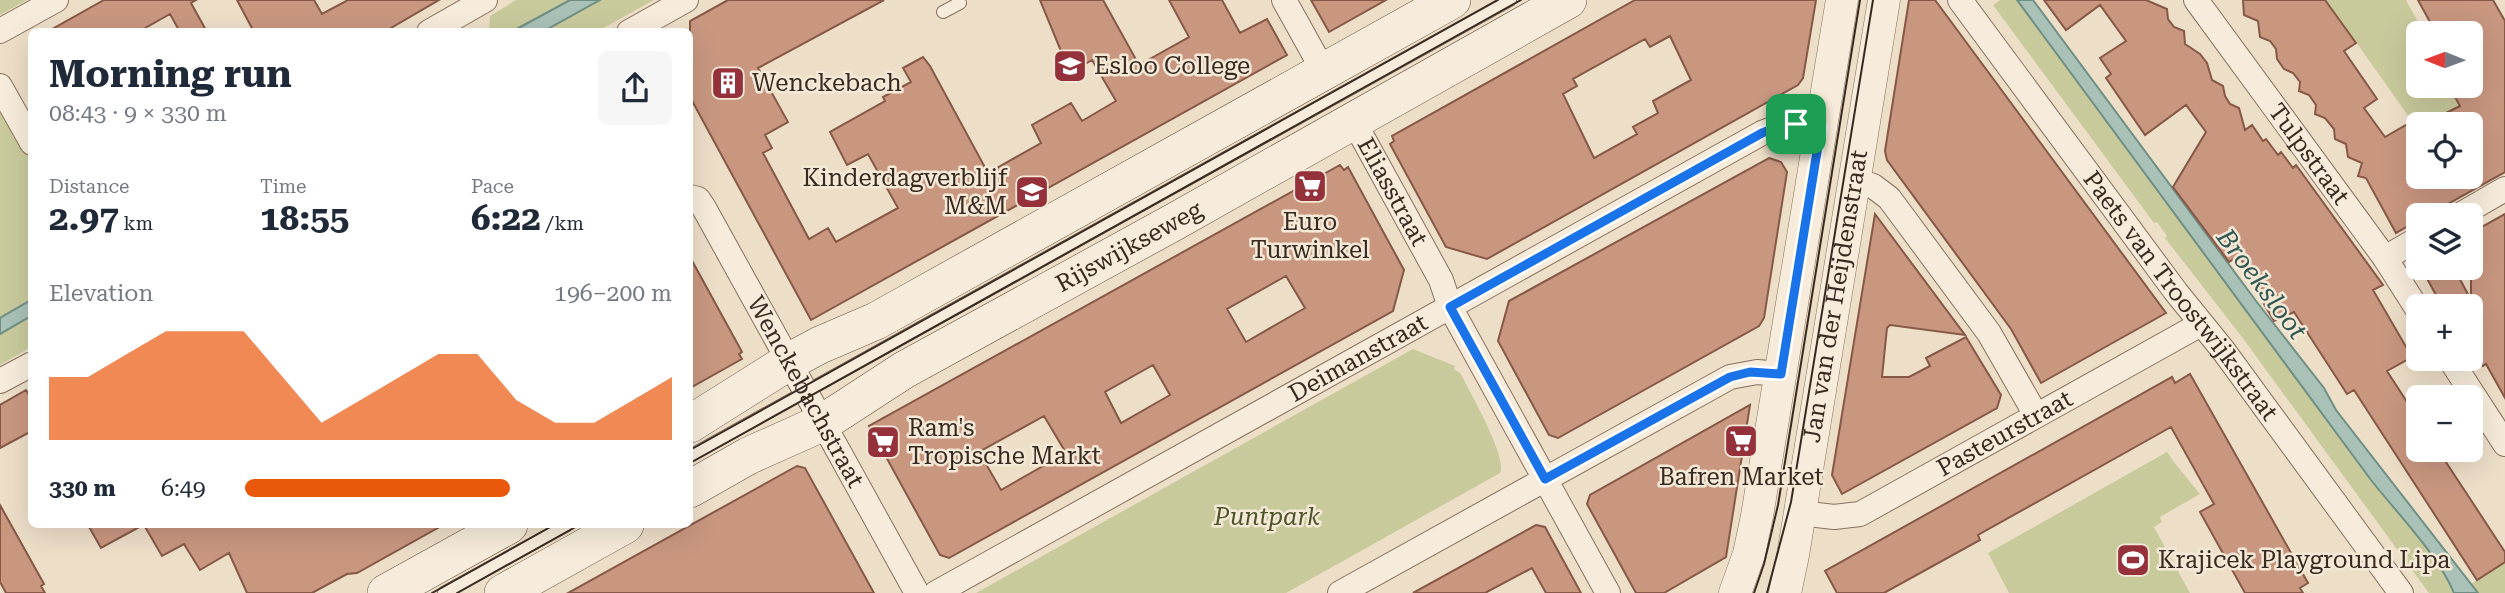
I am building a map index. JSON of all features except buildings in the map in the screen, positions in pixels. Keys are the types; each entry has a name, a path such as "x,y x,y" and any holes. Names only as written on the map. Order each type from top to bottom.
{"main road":[{"name":"Rijswijkseweg","path":"693,487 748,456 807,391 820,345 876,321 1452,0"},
{"name":"Rijswijkseweg","path":"693,423 807,391 859,401 904,370 1174,222 1357,129 1568,0"},
{"path":"386,593 504,528"},
{"path":"503,593 620,528"}],"street":[{"path":"0,31 56,0"},
{"path":"436,28 485,0"},
{"path":"636,28 686,0"},
{"path":"1284,0 1324,72"},
{"name":"Jan van der Heijdenstraat","path":"1735,593 1754,531 1842,0"},
{"name":"Jan van der Heijdenstraat","path":"1785,593 1884,0"},
{"name":"Paets van Troostwijkstraat","path":"1960,0 2201,324 2219,344 2401,593"},
{"name":"Tulpstraat","path":"2196,0 2385,258 2408,294"},
{"path":"0,86 28,136"},
{"name":"Deimanstraat","path":"936,593 1762,133 1788,123 1821,127"},
{"name":"Eliasstraat","path":"1357,129 1431,263 1450,307"},
{"path":"1855,180 1873,186 1889,198 1989,333 2036,415"},
{"path":"2481,203 2505,189"},
{"name":"Wenckebachstraat","path":"693,198 702,204 917,593"},
{"path":"2385,258 2406,246"},
{"path":"1450,307 1608,593"},
{"name":"Pasteurstraat","path":"1800,513 1834,517 1860,514 2201,324"},
{"path":"0,381 28,366"},
{"path":"2458,371 2505,444"},
{"path":"1340,593 1730,377 1750,372 1781,374"}],"lane":[{"path":"943,12 960,3 958,0"},
{"name":"Rijswijkseweg","path":"693,454 1510,0"},
{"path":"444,593 562,528"}],"green space":[{"path":"0,0 27,0 0,15"},
{"path":"516,0 570,0 519,28 489,28 490,16"},
{"path":"600,0 654,0 603,28 551,28"},
{"path":"2000,0 2017,0 2371,480 2428,549 2454,593 2429,593 2242,337 2165,238 2167,236 2157,222 2154,223 1993,5"},
{"path":"2326,0 2406,0 2417,21 2406,21 2406,98 2473,98 2447,112 2406,113"},
{"path":"2505,81 2483,93 2483,87"},
{"path":"0,105 28,155 28,302 0,318"},
{"path":"28,318 28,349 0,365 0,334"},
{"name":"Puntpark","path":"1413,349 1455,366 1454,369 1460,373 1493,439 1501,465 1500,473 1286,593 976,593"},
{"path":"2167,452 2200,494 2160,517 2162,522 2154,527 2190,593 2009,593 1988,553"},
{"path":"2505,562 2505,593 2478,593 2471,584"}],"shaded area":[{"path":"570,0 600,0 549,28 519,28"},
{"path":"2017,0 2033,0 2256,301 2324,388 2336,410 2478,593 2454,593 2428,550 2371,480"},
{"path":"28,302 28,318 0,334 0,318"}],"tram line":[{"path":"693,448 1498,0"},
{"path":"693,461 1521,0"},
{"path":"1754,593 1778,505 1860,0"},
{"path":"1767,593 1791,502 1873,0"},
{"path":"432,593 549,528"},
{"path":"457,593 574,528"}],"place":[{"name":"Esloo College","path":"1070,66"},
{"name":"Wenckebach","path":"728,83"},
{"name":"Euro Turwinkel","path":"1310,186"},
{"name":"Kinderdagverblijf M&M","path":"1032,192"},
{"name":"Bafren Market","path":"1741,441"},
{"name":"Ram's Tropische Markt","path":"883,442"},
{"name":"Krajicek Playground Lipa","path":"2133,560"}],"route":[{"path":"1796,124 1821,127 1781,374 1750,372 1730,377 1545,479 1450,307 1762,133 1779,125 1796,124"}],"water label":[{"name":"Broeksloot","path":"2262,284"}]}
